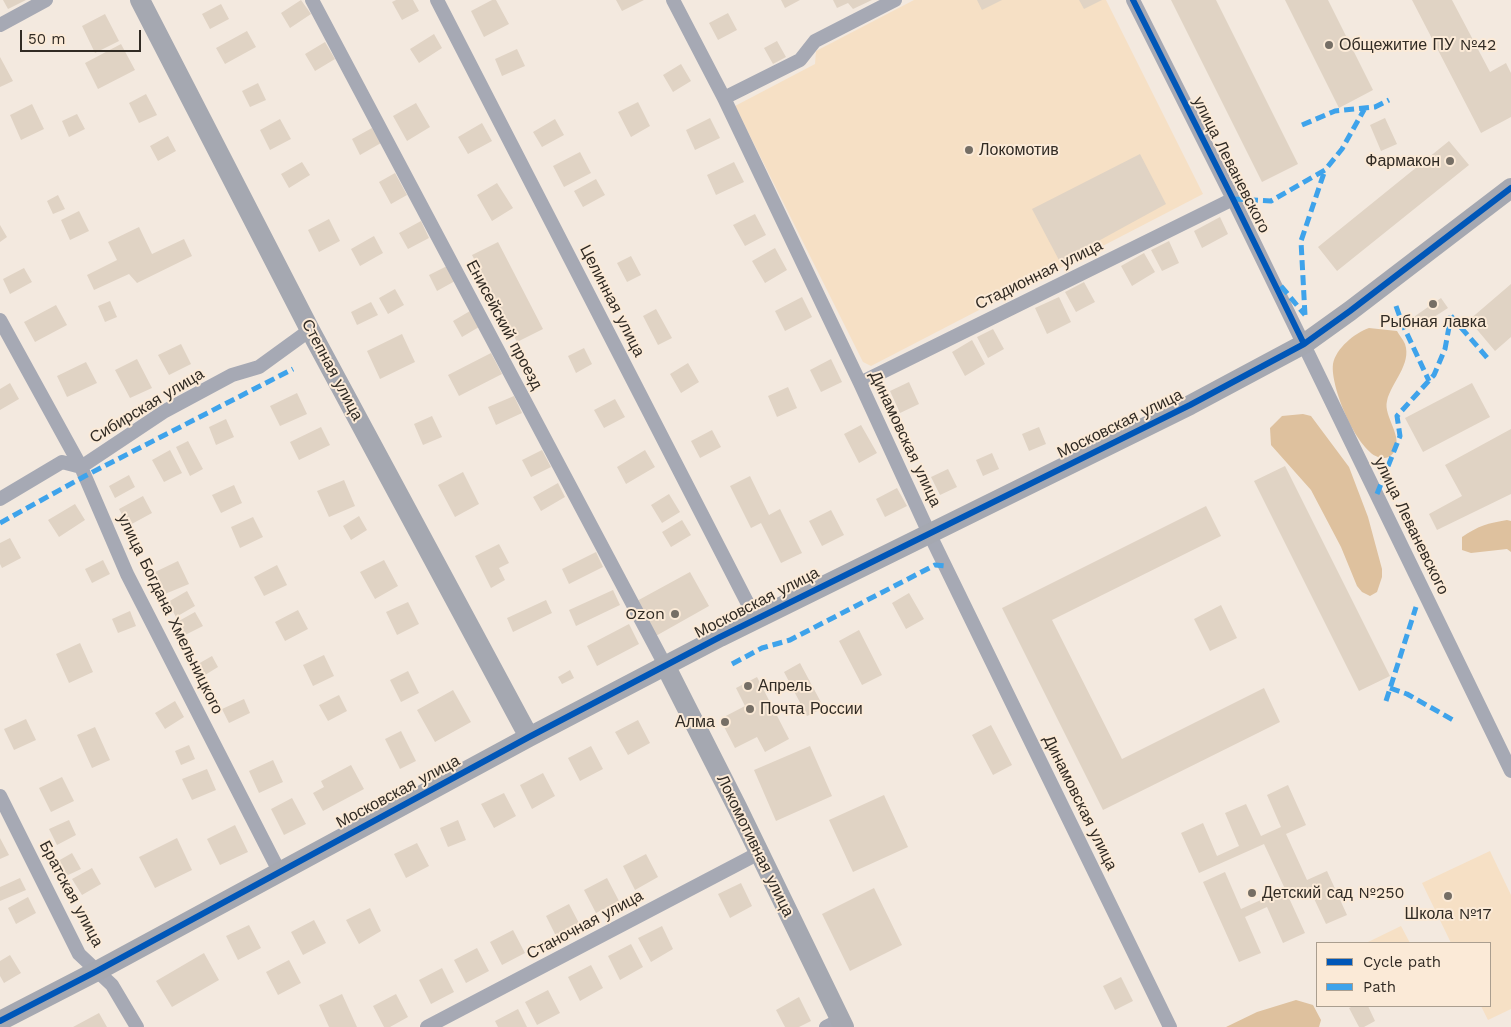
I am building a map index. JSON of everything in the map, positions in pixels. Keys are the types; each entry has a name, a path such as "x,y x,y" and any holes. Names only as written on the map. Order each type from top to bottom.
{"street":[{"path":"0,25 46,0"},
{"name":"Степная улица","path":"140,0 310,330 528,736"},
{"name":"Енисейский проезд","path":"312,0 665,666"},
{"name":"Целинная улица","path":"436,0 742,593 757,618"},
{"name":"Динамовская улица","path":"673,0 724,98 860,383 929,533 1170,1027"},
{"path":"724,98 800,60 815,41 895,0"},
{"name":"улица Леваневского","path":"1133,0 1233,199 1511,771"},
{"name":"Московская улица","path":"0,1022 528,736 757,618 1190,405 1304,344 1511,188"},
{"name":"Стадионная улица","path":"860,383 1233,199"},
{"name":"улица Богдана Хмельницкого","path":"0,320 81,466 127,574 279,871"},
{"name":"Сибирская улица","path":"0,500 62,462 81,466 165,411 232,375 259,367 310,330"},
{"name":"Локомотивная улица","path":"665,666 759,853 837,1025"},
{"name":"Братская улица","path":"0,796 79,954 112,985 137,1027"},
{"name":"Станочная улица","path":"427,1027 759,853"}],"shaded area":[{"name":"Локомотив","path":"914,0 1106,0 1203,194 871,366 863,362 735,106 815,64 816,51"},
{"path":"1369,328 1397,331 1405,344 1406,351 1406,359 1387,401 1388,413 1397,440 1393,454 1385,458 1380,458 1370,452 1353,430 1340,401 1333,374 1333,364 1338,352 1352,337"},
{"path":"1303,414 1311,416 1349,467 1368,517 1382,569 1382,577 1377,592 1370,596 1362,592 1357,586 1341,547 1311,490 1271,445 1270,428 1282,416"},
{"path":"1507,520 1511,521 1511,552 1507,549 1471,553 1462,550 1462,537 1483,526"},
{"path":"1490,851 1511,895 1511,1009 1488,1020 1482,1007 1491,1007 1491,942 1451,942 1422,883"},
{"path":"1401,926 1409,942 1368,942"},
{"path":"1296,1000 1313,1005 1321,1020 1319,1027 1226,1027 1257,1012"}],"building":[{"path":"3,0 26,0 8,9"},
{"path":"301,0 311,14 290,28 281,13"},
{"path":"396,0 413,0 419,11 402,20 392,2"},
{"path":"492,0 496,0 509,24 484,37 471,11"},
{"path":"616,0 644,0 622,11"},
{"path":"781,0 800,0 785,8"},
{"path":"833,0 872,0 853,9 848,3 837,8"},
{"path":"977,0 1002,0 982,10"},
{"path":"1079,0 1102,0 1084,9"},
{"path":"1171,0 1216,0 1298,164 1262,182"},
{"name":"Общежитие ПУ №42","path":"1285,0 1328,0 1373,90 1339,108"},
{"path":"1412,0 1452,0 1490,72 1506,63 1511,73 1511,117 1481,133"},
{"path":"221,4 229,19 210,29 202,14"},
{"path":"728,13 737,30 718,40 709,23"},
{"path":"105,14 119,41 95,53 82,26"},
{"path":"247,31 256,47 225,64 216,48"},
{"path":"434,34 442,48 419,63 410,49"},
{"path":"777,41 786,57 773,64 764,48"},
{"path":"325,42 335,59 315,71 305,54"},
{"path":"121,44 135,70 98,89 85,63"},
{"path":"517,49 525,66 502,76 495,59"},
{"path":"0,57 13,81 0,87"},
{"path":"681,64 691,81 673,92 663,75"},
{"path":"258,83 266,100 250,107 242,91"},
{"path":"146,94 157,115 139,123 129,103"},
{"path":"638,102 650,126 631,137 618,112"},
{"path":"416,103 430,127 407,141 393,116"},
{"path":"32,104 44,129 21,140 10,115"},
{"path":"77,114 85,129 69,137 62,121"},
{"path":"710,118 720,138 695,150 686,130"},
{"path":"1385,118 1397,144 1381,151 1370,125"},
{"path":"280,119 291,139 270,150 260,130"},
{"path":"555,119 564,135 542,147 533,132"},
{"path":"482,123 492,141 468,154 458,137"},
{"path":"372,128 381,143 360,155 352,139"},
{"path":"168,136 176,151 158,161 150,146"},
{"path":"1449,141 1469,165 1337,271 1318,247"},
{"path":"580,152 591,173 564,187 553,166"},
{"path":"1140,154 1166,204 1060,262 1032,209"},
{"path":"302,162 310,175 289,188 281,174"},
{"path":"734,162 744,182 716,195 707,175"},
{"path":"395,173 407,195 391,204 379,182"},
{"path":"596,179 605,195 583,207 574,191"},
{"path":"497,183 513,208 492,221 477,195"},
{"path":"58,195 65,209 53,214 47,201"},
{"path":"79,211 89,231 70,240 61,220"},
{"path":"755,214 766,235 745,246 733,225"},
{"path":"1220,217 1228,234 1202,248 1194,231"},
{"path":"329,219 340,241 319,252 308,230"},
{"path":"421,221 429,238 408,249 399,233"},
{"path":"0,225 7,237 0,242"},
{"path":"139,227 152,254 184,239 192,256 137,283 129,274 94,290 87,275 117,260 108,242"},
{"path":"374,236 383,253 360,266 351,249"},
{"path":"1169,241 1179,263 1162,271 1151,250"},
{"path":"498,242 543,329 517,342 472,255"},
{"path":"775,248 787,270 765,283 752,261"},
{"path":"1144,253 1155,272 1132,286 1121,266"},
{"path":"631,256 641,275 627,282 617,263"},
{"path":"447,266 455,281 437,291 429,275"},
{"path":"24,268 32,282 10,294 3,279"},
{"path":"1084,282 1095,302 1076,312 1065,292"},
{"path":"1511,284 1511,337 1495,351 1469,320"},
{"path":"395,289 404,305 388,314 379,298"},
{"path":"802,297 812,317 785,331 775,311"},
{"path":"1059,297 1071,322 1047,334 1035,308"},
{"path":"1441,298 1448,308 1414,330 1408,321"},
{"path":"110,301 117,317 105,322 98,306"},
{"path":"371,302 378,315 357,325 351,312"},
{"path":"56,305 67,325 35,342 24,322"},
{"path":"656,309 672,338 658,345 643,316"},
{"path":"470,311 479,327 462,337 453,321"},
{"path":"993,329 1004,349 988,358 977,337"},
{"path":"402,334 415,362 380,379 367,351"},
{"path":"972,340 985,364 965,376 952,352"},
{"path":"181,344 191,364 169,375 158,355"},
{"path":"584,348 592,364 576,373 568,356"},
{"path":"491,353 502,374 459,396 448,375"},
{"path":"137,359 152,388 130,398 115,370"},
{"path":"831,359 842,382 821,392 810,370"},
{"path":"86,362 97,383 67,397 57,376"},
{"path":"688,363 699,382 681,393 670,374"},
{"path":"909,382 919,404 900,413 890,391"},
{"path":"10,383 19,399 0,410 0,389"},
{"path":"1472,383 1490,417 1423,452 1405,418"},
{"path":"788,387 797,408 777,417 768,396"},
{"path":"297,393 307,414 280,426 270,406"},
{"path":"514,396 522,413 496,425 488,407"},
{"path":"615,399 625,417 604,428 594,410"},
{"path":"432,416 442,437 423,445 414,424"},
{"path":"226,419 234,437 216,445 209,427"},
{"path":"861,425 877,453 859,463 844,434"},
{"path":"321,427 330,445 299,460 290,442"},
{"path":"1039,427 1046,444 1029,451 1022,434"},
{"path":"1511,429 1511,494 1437,530 1429,514 1462,496 1445,465"},
{"path":"712,430 721,447 700,458 691,441"},
{"path":"188,441 203,469 190,476 176,447"},
{"path":"170,450 182,473 164,482 152,460"},
{"path":"542,450 551,467 531,477 522,460"},
{"path":"645,450 655,467 626,484 617,467"},
{"path":"992,453 999,469 983,476 976,460"},
{"path":"1285,466 1390,676 1359,691 1254,481"},
{"path":"948,469 957,487 940,495 931,477"},
{"path":"463,472 479,504 455,517 438,485"},
{"path":"129,475 135,487 115,498 109,486"},
{"path":"750,476 769,515 780,509 802,553 781,563 761,523 751,528 730,486"},
{"path":"344,480 355,506 329,517 317,491"},
{"path":"558,483 565,497 541,511 533,497"},
{"path":"234,485 242,503 221,513 212,495"},
{"path":"897,488 907,506 885,517 876,499"},
{"path":"669,494 680,512 662,523 651,505"},
{"path":"143,496 152,513 128,526 119,509"},
{"path":"75,504 85,520 59,537 48,520"},
{"path":"1206,506 1221,536 1052,620 1122,759 1264,688 1280,722 1103,810 1002,608"},
{"path":"831,510 844,535 822,546 809,521"},
{"path":"359,516 367,530 351,540 343,526"},
{"path":"253,517 263,537 240,548 231,527"},
{"path":"682,520 691,535 671,547 662,532"},
{"path":"10,538 21,558 2,568 0,564 0,543"},
{"path":"499,544 509,563 499,568 505,580 491,588 475,556"},
{"path":"596,552 603,567 569,584 562,569"},
{"path":"103,560 110,574 92,583 85,569"},
{"path":"384,560 398,586 375,599 360,572"},
{"path":"178,561 189,584 165,594 155,572"},
{"path":"277,565 287,585 264,596 254,577"},
{"path":"690,572 709,606 654,637 635,602"},
{"path":"613,590 620,605 576,626 569,610"},
{"path":"187,591 195,606 176,617 168,602"},
{"path":"909,593 924,619 906,629 892,603"},
{"path":"546,600 552,613 513,632 507,618"},
{"path":"408,602 419,624 397,635 386,612"},
{"path":"1221,605 1237,638 1210,651 1194,619"},
{"path":"298,610 308,629 285,641 275,622"},
{"path":"130,611 136,626 118,633 112,619"},
{"path":"195,612 203,626 185,635 177,622"},
{"path":"629,624 639,644 597,666 587,646"},
{"path":"859,630 882,675 862,685 839,641"},
{"path":"80,643 93,672 69,683 56,654"},
{"path":"324,655 334,676 313,686 303,665"},
{"path":"212,656 218,667 205,675 198,664"},
{"path":"800,663 824,708 807,716 784,672"},
{"path":"570,670 574,678 562,684 558,677"},
{"path":"408,671 419,693 401,702 390,680"},
{"path":"757,677 789,739 765,752 757,737 735,748 720,719 745,706 736,688"},
{"path":"453,690 471,722 435,742 417,710"},
{"path":"339,695 347,711 328,721 319,705"},
{"path":"244,699 250,713 229,723 222,709"},
{"path":"175,701 184,717 165,729 155,713"},
{"path":"26,719 36,740 14,750 4,729"},
{"path":"638,720 650,743 628,755 615,732"},
{"path":"991,725 1012,765 993,775 972,735"},
{"path":"95,727 110,760 92,768 77,735"},
{"path":"401,731 416,761 400,769 385,739"},
{"path":"189,745 195,759 181,765 175,751"},
{"path":"591,746 603,769 580,781 568,758"},
{"path":"810,746 832,796 776,821 754,770"},
{"path":"273,760 283,782 259,793 249,771"},
{"path":"351,765 364,789 323,811 313,793 324,787 321,781"},
{"path":"207,769 216,790 192,800 182,779"},
{"path":"543,773 555,796 532,809 520,785"},
{"path":"62,777 74,801 51,812 39,788"},
{"path":"1288,785 1306,825 1286,834 1307,880 1327,871 1347,915 1326,924 1309,888 1289,898 1305,933 1283,943 1267,907 1245,917 1261,953 1239,962 1203,882 1225,872 1241,909 1285,889 1264,844 1199,873 1181,833 1203,823 1217,856 1239,846 1225,813 1246,804 1261,836 1281,827 1267,795"},
{"path":"504,793 516,816 494,828 481,804"},
{"path":"884,795 908,847 853,872 829,820"},
{"path":"292,798 306,824 284,835 271,809"},
{"path":"69,820 76,835 57,845 49,829"},
{"path":"458,820 466,840 448,847 440,828"},
{"path":"235,825 248,852 220,865 207,839"},
{"path":"0,838 9,855 0,859"},
{"path":"177,838 192,870 155,888 139,857"},
{"path":"417,843 429,866 406,878 394,854"},
{"path":"72,853 81,869 66,876 58,861"},
{"path":"646,854 658,877 635,890 623,866"},
{"path":"92,868 101,884 82,895 72,879"},
{"path":"20,878 26,890 0,901 0,887"},
{"path":"607,878 619,901 596,913 584,890"},
{"path":"741,883 752,906 730,918 718,894"},
{"path":"874,888 902,945 850,971 822,914"},
{"path":"28,897 36,913 16,924 8,908"},
{"path":"569,904 581,927 558,940 546,916"},
{"path":"370,908 381,931 359,944 346,920"},
{"path":"314,920 326,943 303,955 291,932"},
{"path":"249,925 261,948 238,960 226,936"},
{"path":"662,926 673,949 651,962 638,938"},
{"path":"513,930 525,953 502,965 490,942"},
{"path":"631,944 643,967 620,980 608,956"},
{"path":"477,948 489,971 466,983 454,960"},
{"path":"204,953 219,980 172,1007 156,981"},
{"path":"10,955 21,973 4,983 0,976 0,961"},
{"path":"289,960 301,983 278,995 266,972"},
{"path":"591,965 603,988 580,1001 568,977"},
{"path":"442,968 454,992 431,1004 419,980"},
{"path":"1121,977 1133,1001 1115,1010 1103,986"},
{"path":"548,990 560,1013 537,1025 525,1002"},
{"path":"342,994 357,1027 329,1027 319,1005"},
{"path":"396,994 408,1017 390,1027 384,1027 373,1006"},
{"path":"799,997 811,1021 799,1027 785,1027 776,1010"},
{"path":"1368,1007 1375,1021 1364,1027 1359,1027 1349,1008"},
{"path":"518,1009 527,1027 498,1027 495,1021"},
{"path":"99,1013 107,1027 73,1027"}],"marked path":[{"path":"1302,125 1335,111 1375,107 1389,100"},
{"path":"1233,199 1271,201 1325,170 1342,149 1365,108"},
{"path":"1305,315 1301,241 1325,170"},
{"path":"1281,286 1305,315"},
{"path":"1396,306 1429,381"},
{"path":"1451,316 1490,361"},
{"path":"1377,494 1400,436 1397,416 1434,375 1445,349 1451,316"},
{"path":"0,523 85,476 293,369"},
{"path":"732,664 762,648 790,640 935,565 945,566"},
{"path":"1386,701 1416,607"},
{"path":"1390,688 1407,694 1453,720"}],"cycle path":[{"path":"1133,0 1304,344"},
{"path":"0,1021 97,971 529,737 720,637 1190,405 1304,344 1511,188"}],"place":[{"name":"Общежитие ПУ №42","path":"1329,45"},
{"name":"Локомотив","path":"969,150"},
{"name":"Фармакон","path":"1450,161"},
{"name":"Рыбная лавка","path":"1433,304"},
{"name":"Ozon","path":"675,614"},
{"name":"Апрель","path":"748,686"},
{"name":"Почта России","path":"750,709"},
{"name":"Алма","path":"725,722"},
{"name":"Детский сад №250","path":"1252,893"},
{"name":"Школа №17","path":"1448,896"}]}
